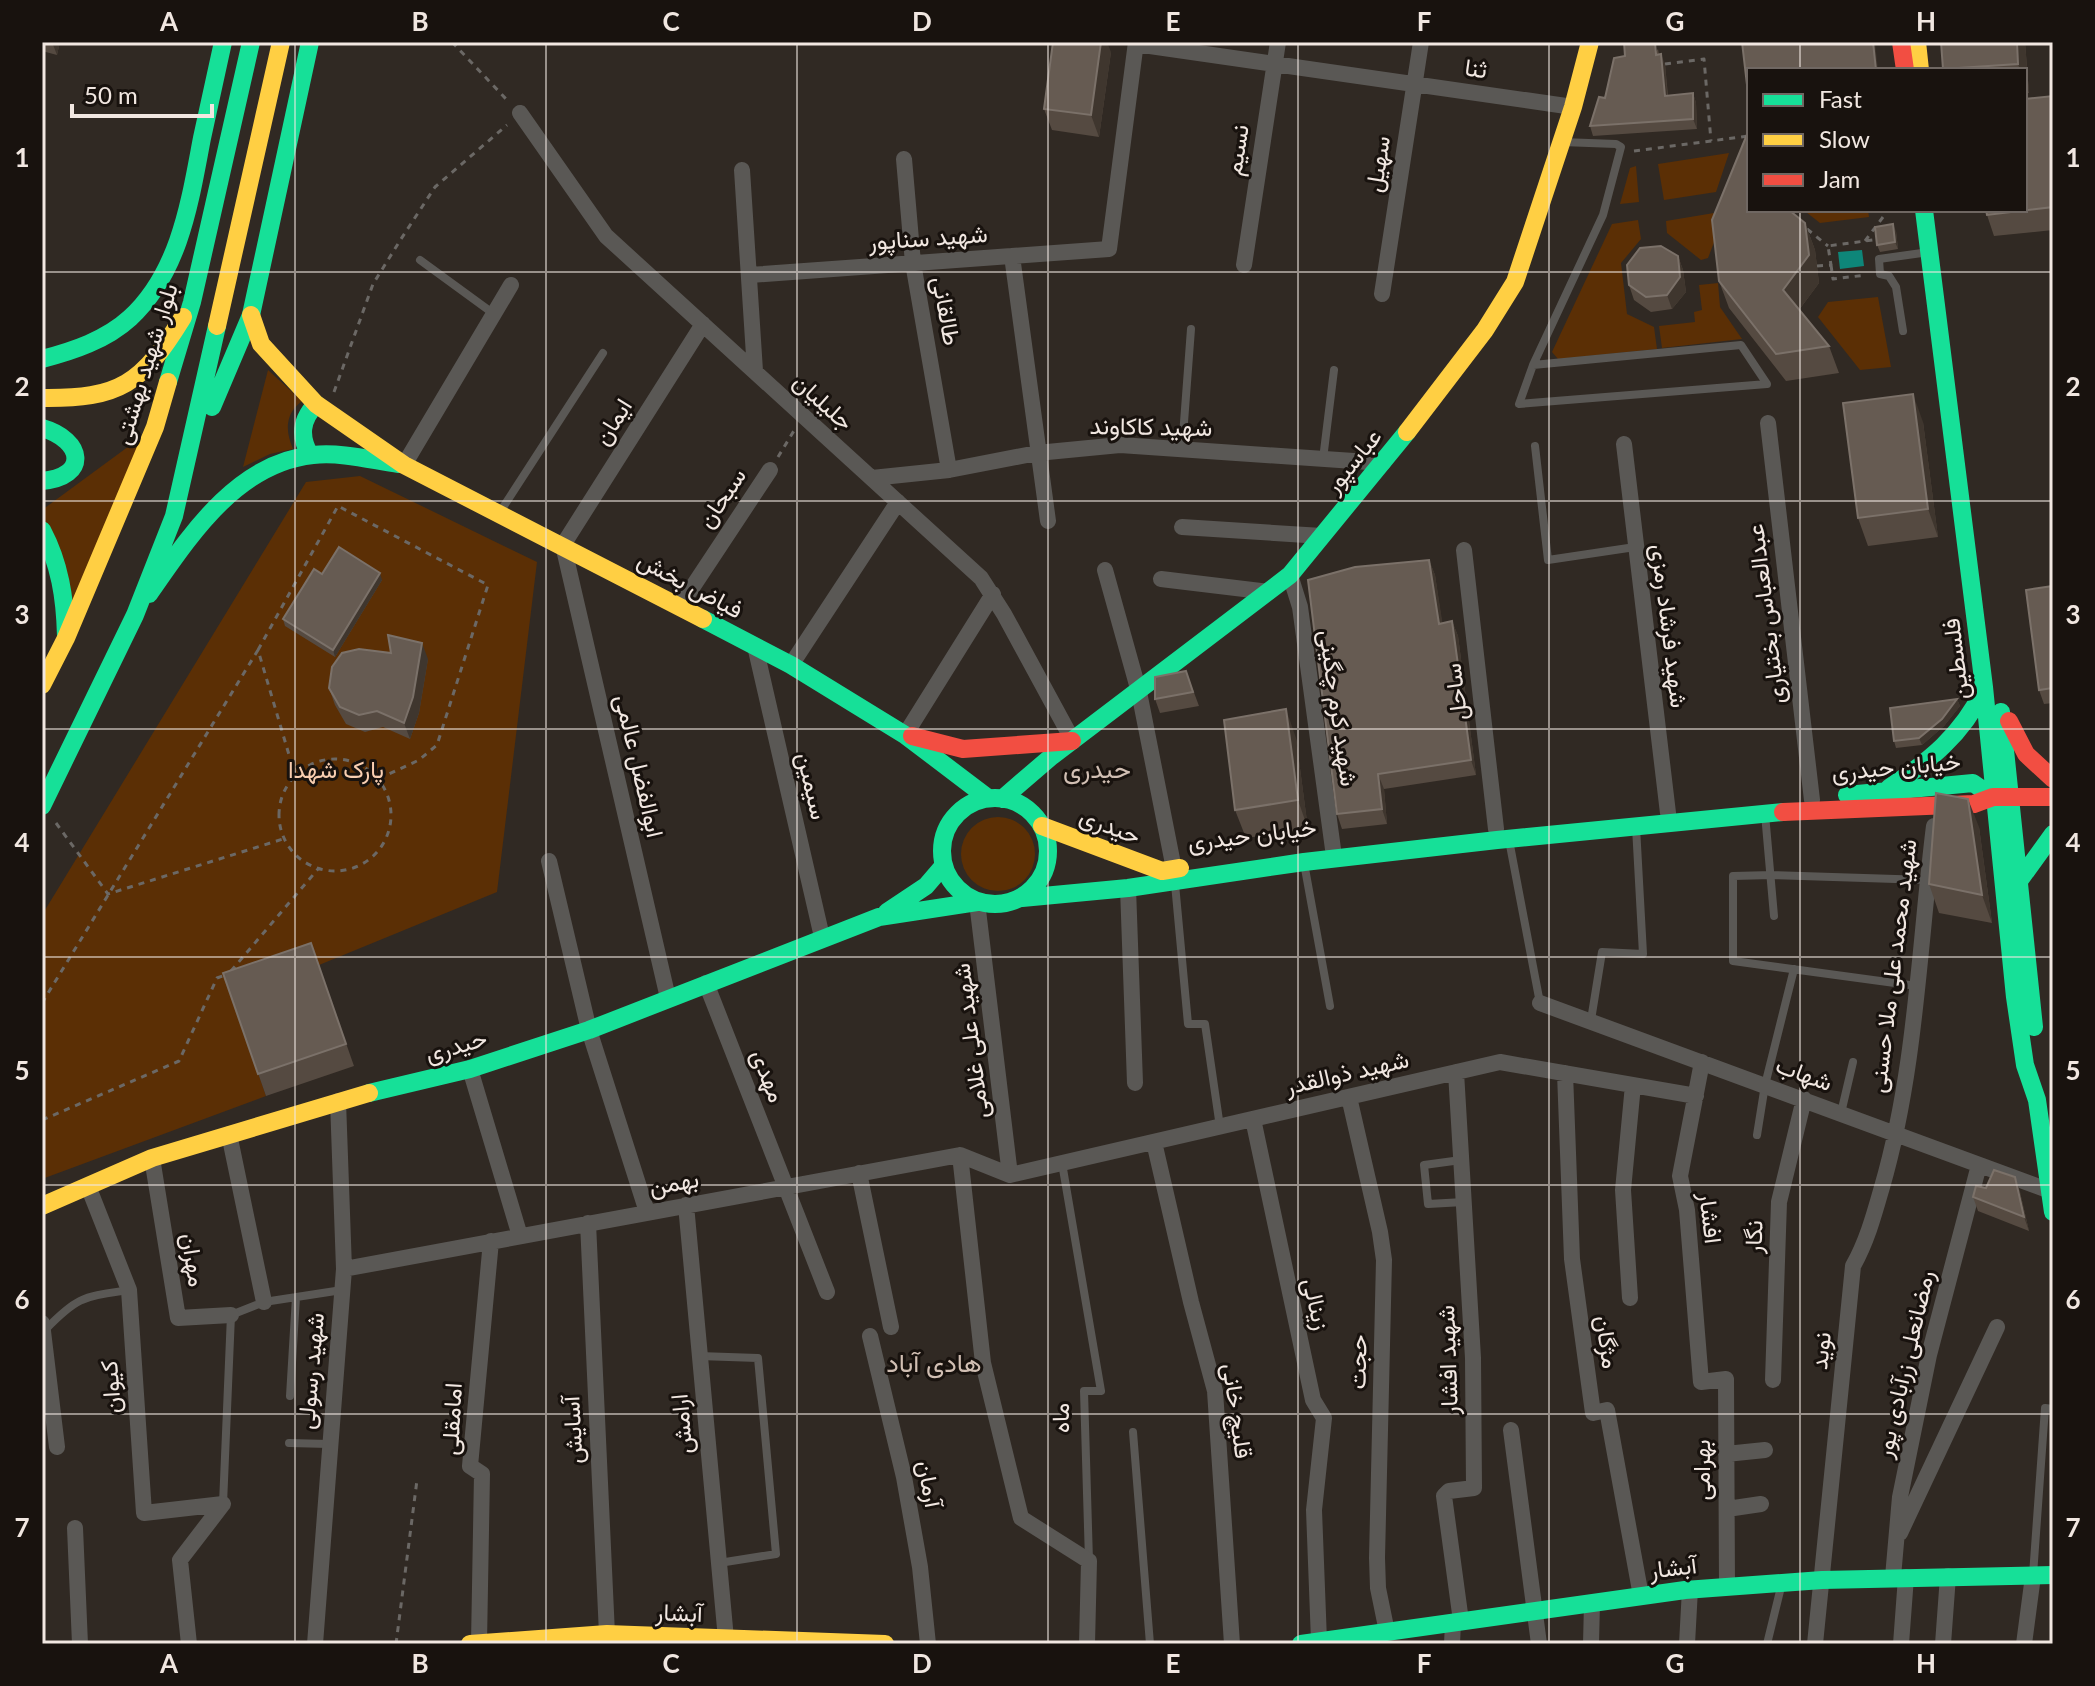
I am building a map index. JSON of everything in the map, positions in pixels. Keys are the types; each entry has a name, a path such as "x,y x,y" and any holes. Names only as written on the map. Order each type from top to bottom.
{"street":[{"path":"42,359 76,351 131,317 170,263 185,222 223,42"},
{"name":"بلوار شهید بهشتی","path":"42,685 66,638 155,427 192,302 251,42"},
{"path":"42,805 135,615 174,516 281,42"},
{"path":"186,468 251,315 310,42"},
{"name":"نسیم","path":"1244,265 1278,42"},
{"name":"سهیل","path":"1382,294 1421,42"},
{"name":"عباسپور","path":"995,798 1290,575 1383,463 1485,330 1515,282 1573,107 1590,42"},
{"path":"1901,42 1905,68"},
{"path":"1917,42 1920,68"},
{"name":"ثنا","path":"1136,43 1573,107"},
{"name":"شهید سناپور","path":"750,275 1109,249 1136,43"},
{"name":"جلیلیان","path":"520,113 606,236 981,578 993,594 1073,741"},
{"name":"طالقانی","path":"904,159 913,263 949,470"},
{"path":"742,170 755,371"},
{"name":"فلسطین","path":"1924,212 1992,691"},
{"name":"فلسطین","path":"1938,212 1992,691 2025,1065 2037,1100 2053,1212"},
{"path":"1012,256 1048,521"},
{"path":"404,465 511,285"},
{"path":"42,398 91,397 133,380 161,354 192,302"},
{"path":"251,315 261,344 322,408 404,465"},
{"name":"ایمان","path":"563,545 703,324"},
{"path":"310,455 302,440 302,424 310,409 322,408"},
{"name":"عبدالعباس بختیاری","path":"1768,423 1812,800"},
{"path":"42,428 66,436 74,446 75,460 70,472 60,480 42,481"},
{"name":"شهید فرشاد رمزی","path":"1624,444 1668,813"},
{"name":"شهید کاکاوند","path":"872,478 949,470 1037,453 1120,445 1383,463"},
{"path":"135,615 199,523 238,486 269,468 310,455 342,455 404,465"},
{"name":"فیاض بخش","path":"404,465 791,665 905,735 943,765 995,798"},
{"name":"سبحان","path":"680,606 770,470"},
{"path":"791,665 898,502"},
{"path":"1182,527 1322,536"},
{"path":"42,530 64,582 66,638"},
{"name":"ابوالفضل عالمی","path":"563,545 668,998"},
{"name":"ساحل","path":"1464,550 1503,834"},
{"path":"1022,898 1039,881 1048,858 1042,826 1018,803 995,798 973,803 950,823 944,836 944,865 951,881 962,893 977,902 1008,904 1022,898 1128,888 1168,875 1139,692 1105,570"},
{"name":"شهید کرم چگینی","path":"1290,575 1300,607 1333,849"},
{"path":"1161,579 1269,592"},
{"path":"993,594 905,735 963,749 1073,741"},
{"name":"سیمین","path":"755,646 822,937"},
{"path":"1887,790 1951,742 1992,691 2018,746 2032,764 2053,779"},
{"path":"943,765 959,812"},
{"name":"خیابان حیدری","path":"1168,875 1304,862 1668,813 1887,790 1973,783 2002,797"},
{"path":"2002,797 2053,797"},
{"name":"فلسطین","path":"2002,797 2019,881 2038,1062 2037,1100"},
{"name":"خیابان حیدری","path":"1168,875 1333,849 1765,813 1974,804 2002,797"},
{"name":"شهید محمد علی ملا حسنی","path":"1897,1134 1937,804"},
{"name":"حیدری","path":"1042,826 1168,875"},
{"path":"2019,881 2053,834"},
{"path":"549,861 589,1030 647,1212"},
{"path":"879,917 926,886 944,865"},
{"path":"1128,888 1135,1083"},
{"path":"879,917 977,902"},
{"name":"شهید علی غلامی","path":"977,902 1010,1175"},
{"name":"حیدری","path":"42,1206 152,1158 338,1101 470,1069 589,1030 879,917"},
{"name":"مهدی","path":"706,983 827,1292"},
{"name":"شهاب","path":"1540,1003 2052,1192"},
{"name":"شهید ذوالقدر","path":"1010,1175 1500,1062 1696,1096"},
{"name":"افشار","path":"1701,1382 1687,1210 1680,1176 1702,1062"},
{"path":"470,1069 520,1236"},
{"name":"شهید افشار","path":"1456,1072 1473,1358 1474,1488 1449,1491 1444,1496 1457,1622"},
{"name":"مژگان","path":"1565,1073 1572,1259 1593,1413 1607,1410 1641,1596"},
{"path":"1630,1298 1623,1190 1633,1085"},
{"name":"حجت","path":"1349,1097 1384,1260 1377,1558 1378,1588 1387,1632"},
{"name":"نگار","path":"1773,1380 1779,1202 1804,1099"},
{"name":"شهید رسولی","path":"315,1644 344,1269 338,1101"},
{"name":"زینالی","path":"1253,1119 1313,1400 1324,1418 1314,1510 1318,1643"},
{"path":"229,1134 264,1302"},
{"name":"نوید","path":"1815,1644 1853,1266 1866,1242 1897,1134"},
{"name":"قلیچ خانی","path":"1154,1142 1215,1391 1232,1644"},
{"path":"1010,1175 960,1155 983,1363 1021,1518 1089,1561"},
{"name":"بهمن","path":"344,1269 960,1155"},
{"name":"مهران","path":"152,1158 178,1318 231,1315"},
{"name":"رمضانعلی زرآبادی پور","path":"1901,1644 1896,1542 1900,1497 1929,1355 1979,1165"},
{"path":"859,1173 891,1327"},
{"name":"کیوان","path":"88,1186 129,1290 144,1513 223,1504"},
{"name":"ارامش","path":"686,1205 726,1639"},
{"name":"آسایش","path":"588,1223 607,1634"},
{"name":"امامقلی","path":"489,1643 482,1474 470,1466 491,1241"},
{"path":"1896,1542 1997,1327"},
{"path":"43,1329 57,1447"},
{"name":"آرمان","path":"870,1336 904,1477 920,1567 928,1644"},
{"name":"بهرامی","path":"1701,1382 1726,1379 1727,1586"},
{"path":"1511,1430 1539,1644"},
{"path":"1726,1454 1765,1450"},
{"path":"189,1644 180,1560 223,1504"},
{"path":"1727,1509 1761,1504"},
{"path":"75,1528 80,1644"},
{"name":"ماه","path":"1087,1644 1089,1561"},
{"name":"آبشار","path":"1318,1643 1690,1589 1899,1577 2053,1575"},
{"path":"1943,1644 1948,1576"},
{"path":"2024,1644 2033,1576"},
{"path":"1687,1644 1690,1589"},
{"path":"1591,1644 1592,1603"},
{"path":"1452,1644 1457,1622"},
{"name":"آبشار","path":"470,1644 574,1640 607,1634 677,1640 885,1644"}],"lane":[{"path":"1533,365 1741,345 1767,384 1519,404 1533,365 1603,215 1621,147 1616,144 1561,142"},
{"path":"1903,331 1896,287 1889,276 1880,274 1879,259 1929,252"},
{"path":"420,260 494,314"},
{"path":"1182,449 1191,329"},
{"path":"499,513 603,353"},
{"path":"1323,459 1334,370"},
{"path":"1535,446 1548,560 1635,547"},
{"path":"1765,813 1774,916"},
{"path":"1591,1020 1602,952 1643,954 1636,826"},
{"path":"1503,834 1540,1003"},
{"path":"1304,862 1330,1006"},
{"path":"1168,875 1188,1024 1205,1024 1220,1127"},
{"path":"1917,986 1733,961 1733,876 1927,880"},
{"path":"1757,1135 1765,1085 1794,969"},
{"path":"1841,1113 1853,1062"},
{"path":"1461,1160 1424,1165 1428,1204 1465,1202"},
{"name":"ماه","path":"1062,1163 1101,1391 1084,1391 1089,1561"},
{"path":"43,1329 85,1297 129,1290"},
{"path":"223,1504 231,1315 264,1302 342,1290"},
{"path":"290,1396 296,1297"},
{"path":"699,1356 758,1358 776,1554 719,1563"},
{"path":"2033,1576 2045,1408 2053,1409"},
{"path":"1133,1432 1150,1644"},
{"path":"289,1443 329,1444"},
{"path":"1767,1644 1782,1582"}],"path":[{"path":"322,408 373,284 435,187 520,113 452,42"},
{"path":"1665,64 1704,59 1711,141"},
{"path":"1619,153 1747,136"},
{"path":"1869,252 1867,241 1883,217 1882,212"},
{"path":"1805,227 1828,246 1833,279 1872,275"},
{"path":"1828,246 1882,239"},
{"path":"1817,266 1831,265"},
{"name":"سبحان","path":"770,470 803,415"},
{"path":"42,1003 258,650 338,506 488,585 437,745 419,760 378,779"},
{"path":"258,650 295,775"},
{"path":"325,760 344,760 363,766 378,779 388,796 391,815 388,834 379,851 364,864 346,871 326,872 308,865 292,853 283,839 279,805 295,775 309,765 325,760"},
{"path":"42,805 108,894"},
{"path":"108,894 283,839"},
{"path":"42,1120 179,1061 217,978 234,969 318,869"},
{"path":"396,1644 417,1480"}],"green space":[{"path":"1729,153 1716,192 1664,200 1658,164"},
{"path":"1636,166 1639,202 1620,204 1630,168"},
{"path":"1726,211 1708,258 1701,260 1667,233 1666,221"},
{"path":"1806,212 1868,212 1869,217 1820,223"},
{"path":"1638,220 1641,239 1621,263 1627,314 1654,327 1657,349 1558,359 1552,352 1612,224"},
{"path":"1718,283 1720,307 1742,339 1662,348 1659,326 1695,322 1694,312 1702,310 1699,285"},
{"path":"1878,297 1891,367 1860,370 1818,317 1828,302"},
{"path":"268,370 302,401 292,411 288,423 293,449 270,454 243,467"},
{"path":"155,427 66,638 42,530 42,510"},
{"name":"پارک شهدا","path":"360,476 537,562 497,892 319,965 232,994 266,1096 42,1179 42,915 306,482"},
{"path":"998,817 1012,820 1024,828 1032,840 1035,854 1032,868 1024,880 1012,888 998,891 984,888 972,880 964,868 961,854 964,840 972,828 984,820"}],"water":[{"path":"1862,250 1864,266 1840,269 1838,252"}],"building":[{"path":"1053,42 1101,42 1091,115 1044,109"},
{"path":"1624,42 1655,42 1656,55 1661,54 1665,96 1693,93 1693,119 1590,126 1599,97 1605,98 1614,58 1625,56"},
{"path":"1742,42 1873,42 1876,68 1747,68 1747,85"},
{"path":"1941,42 2017,42 2018,64 1943,68"},
{"path":"2053,96 2053,207 2027,210 2027,99"},
{"path":"1747,134 1747,212 1791,212 1805,223 1809,255 1783,290 1829,346 1776,354 1719,281 1712,220"},
{"path":"1893,224 1895,242 1877,245 1875,227"},
{"path":"1661,246 1678,256 1680,277 1667,295 1646,297 1629,285 1627,265 1640,248"},
{"path":"1913,394 1928,509 1858,518 1843,403"},
{"path":"339,547 380,573 333,650 283,619 314,569 322,574"},
{"path":"1429,560 1439,624 1452,621 1471,760 1378,774 1382,809 1337,814 1308,580 1355,567"},
{"path":"2053,586 2053,688 2039,690 2026,590"},
{"path":"388,635 422,643 413,697 404,723 377,711 359,715 340,707 329,688 332,667 342,653 359,649 391,653"},
{"path":"1186,671 1193,692 1155,699 1155,677"},
{"path":"1957,699 1942,719 1919,738 1894,741 1890,708"},
{"path":"1286,709 1298,800 1235,810 1224,720"},
{"path":"1936,793 1968,799 1982,895 1929,884"},
{"path":"311,943 346,1044 258,1074 223,973"},
{"path":"1994,1170 2015,1177 2024,1217 1973,1197 1976,1186 1986,1188"}],"traffic: fast":[{"path":"42,359 110,333 130,318 161,279 172,257 187,211 223,42"},
{"path":"168,382 192,302 251,42"},
{"path":"212,407 251,315 310,42"},
{"path":"1924,212 1984,687 2015,997 2025,1065 2037,1100 2053,1212"},
{"path":"42,806 135,615 174,516 217,326"},
{"path":"310,455 303,428 316,404"},
{"path":"42,428 66,441 73,449 75,458 74,466 68,473 42,481"},
{"path":"1002,799 1052,756 1290,575 1407,432"},
{"path":"149,594 217,506 261,472 285,461 324,454 399,464"},
{"path":"42,530 60,582 66,636"},
{"path":"703,619 791,665 905,735 988,798"},
{"path":"1889,788 1918,768 1955,734 1983,691"},
{"path":"2001,712 2034,1027"},
{"path":"1847,795 1973,783 1993,797"},
{"path":"995,798 1015,802 1032,814 1044,831 1048,851 1044,871 1032,888 1015,900 995,904 975,900 958,888 946,871 942,851 946,831 958,814 975,802 995,798"},
{"path":"1022,898 1128,888 1304,862 1497,840 1783,812"},
{"path":"2019,881 2053,834"},
{"path":"887,912 926,886 944,865"},
{"path":"369,1093 470,1069 589,1030 879,917 977,902"},
{"path":"1301,1644 1685,1590 1822,1580 2053,1575"}],"traffic: slow":[{"path":"217,326 281,42"},
{"path":"1407,432 1485,330 1515,282 1573,107 1590,42"},
{"path":"1917,42 1920,68"},
{"path":"251,315 261,344 316,404 404,465 703,619"},
{"path":"42,398 91,395 126,383 155,358 183,317"},
{"path":"42,685 66,638 155,427 168,382"},
{"path":"1042,826 1162,871 1180,868"},
{"path":"42,1206 152,1158 369,1093"},
{"path":"470,1644 607,1634 885,1644"}],"traffic: jam":[{"path":"1901,42 1905,68"},
{"path":"2009,721 2026,754 2053,779"},
{"path":"912,736 963,749 1072,741"},
{"path":"1783,812 1974,804 1993,797 2053,797"}],"district":[{"name":"حیدری","path":"1097,769"},
{"name":"هادی آباد","path":"934,1363"}]}
